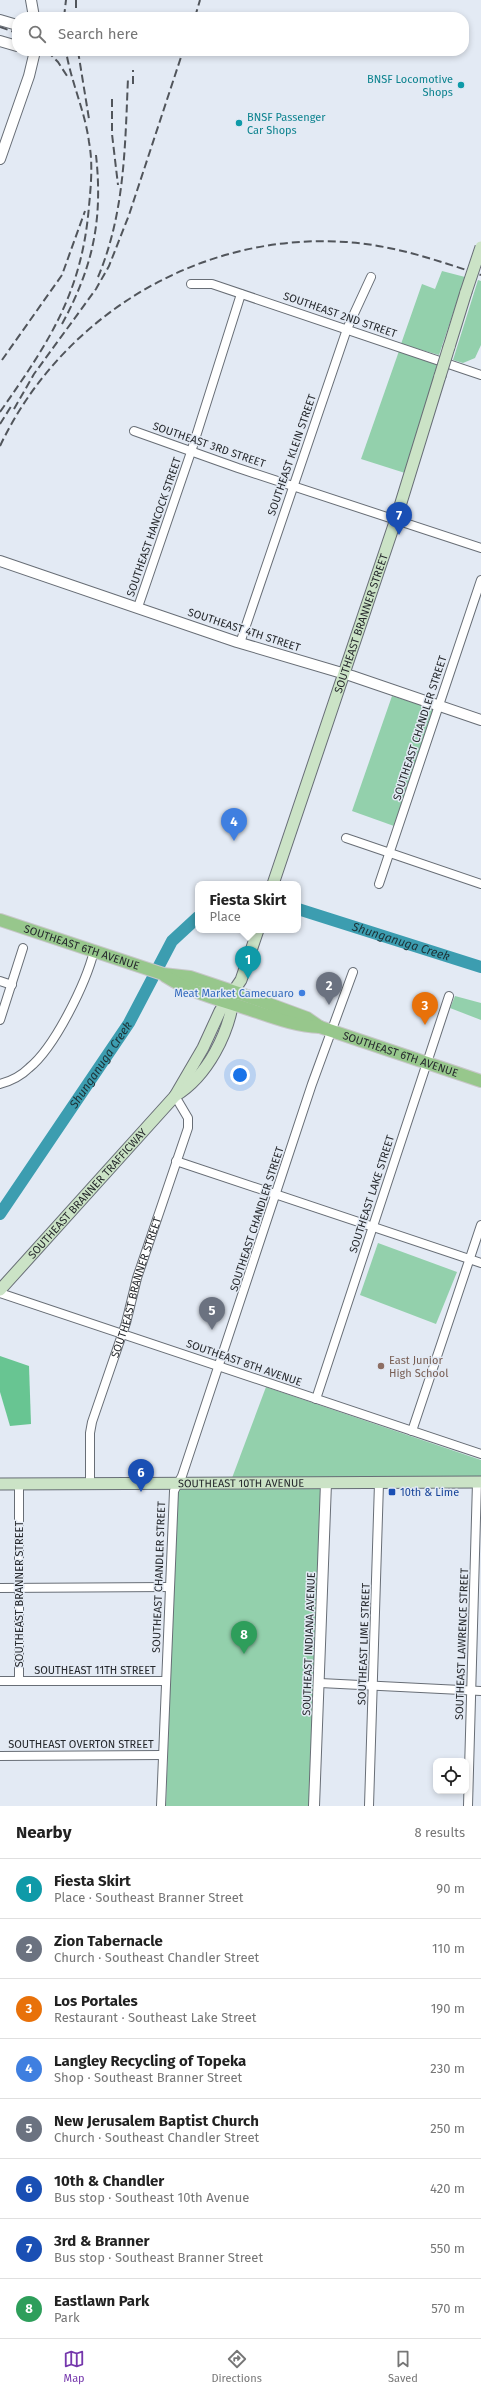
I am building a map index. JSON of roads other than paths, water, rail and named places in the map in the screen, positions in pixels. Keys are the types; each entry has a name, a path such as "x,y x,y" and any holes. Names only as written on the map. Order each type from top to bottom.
{"main road":[{"name":"SOUTHEAST BRANNER STREET","path":"274,881 396,519 481,247"},
{"name":"SOUTHEAST 6TH AVENUE","path":"0,920 163,974 190,977 235,992 301,1015 320,1027 481,1081"},
{"path":"175,1096 202,1048 220,1011 230,1003 241,980 256,934"},
{"name":"SOUTHEAST 6TH AVENUE","path":"163,974 183,988 305,1027 320,1027"},
{"name":"SOUTHEAST BRANNER TRAFFICWAY","path":"0,1292 175,1096"},
{"name":"SOUTHEAST 10TH AVENUE","path":"0,1484 479,1482"}],"street":[{"path":"30,0 33,12"},
{"path":"0,20 12,24"},
{"path":"0,41 12,45"},
{"path":"0,159 29,76 33,56"},
{"name":"SOUTHEAST KLEIN STREET","path":"240,643 347,329 371,277"},
{"name":"SOUTHEAST 2ND STREET","path":"191,284 212,284 481,375"},
{"name":"SOUTHEAST HANCOCK STREET","path":"138,608 192,452 241,294"},
{"name":"SOUTHEAST 3RD STREET","path":"134,431 192,452 481,548"},
{"name":"SOUTHEAST 4TH STREET","path":"0,561 240,643 343,674 481,720"},
{"name":"SOUTHEAST CHANDLER STREET","path":"379,884 481,580"},
{"path":"346,838 481,884"},
{"path":"0,1020 24,948"},
{"path":"0,1084 20,1075 30,1068 45,1049 82,988 94,951"},
{"name":"SOUTHEAST CHANDLER STREET","path":"161,1806 172,1499 219,1367 276,1195 353,972"},
{"path":"0,981 12,985"},
{"name":"SOUTHEAST LAKE STREET","path":"316,1399 449,996"},
{"name":"SOUTHEAST BRANNER STREET","path":"90,1484 90,1433 92,1422 123,1334 137,1278 188,1128 188,1118 175,1096"},
{"path":"176,1161 481,1263"},
{"path":"412,1431 481,1225"},
{"name":"SOUTHEAST 8TH AVENUE","path":"0,1292 481,1454"},
{"name":"SOUTHEAST LAWRENCE STREET","path":"468,1806 479,1482"},
{"name":"SOUTHEAST INDIANA AVENUE","path":"314,1806 320,1683 326,1483"},
{"name":"SOUTHEAST LIME STREET","path":"369,1806 374,1686 379,1483"},
{"name":"SOUTHEAST BRANNER STREET","path":"19,1484 19,1681"},
{"path":"0,1588 169,1587"},
{"name":"SOUTHEAST 11TH STREET","path":"0,1681 166,1681"},
{"path":"320,1683 481,1691"},
{"name":"SOUTHEAST OVERTON STREET","path":"0,1756 163,1755"}],"waterway":[{"name":"Shunganuga Creek","path":"301,910 481,967"},
{"name":"Shunganuga Creek","path":"0,1214 129,1023 172,941 195,920"}],"railway":[{"path":"65,12 66,0"},
{"path":"76,0 76,12"},
{"path":"196,12 200,0"},
{"path":"0,27 12,31"},
{"path":"52,56 58,62 69,79"},
{"path":"0,412 34,363 60,315 71,291 79,265 85,237 91,182 90,150 87,130 67,56"},
{"path":"79,56 89,119"},
{"path":"14,409 34,374 96,289 109,266 129,215 181,56"},
{"path":"133,70 133,84"},
{"path":"98,277 107,253 119,204 126,129 128,78"},
{"path":"112,99 112,134 118,185"},
{"path":"62,324 81,283 93,242 98,201 96,155"},
{"path":"2,360 62,275 85,211"},
{"path":"0,446 27,399 60,357 98,321 142,291 189,268 239,251 292,243 346,242 380,246 397,250 481,275"},
{"path":"0,424 12,405"}],"place":[{"name":"BNSF Locomotive Shops","path":"461,85"},
{"name":"BNSF Passenger Car Shops","path":"239,123"},
{"name":"3rd & Branner","path":"399,535"},
{"name":"Langley Recycling of Topeka","path":"234,841"},
{"name":"Fiesta Skirt","path":"248,979"},
{"name":"Meat Market Camecuaro","path":"302,993"},
{"name":"Zion Tabernacle","path":"329,1005"},
{"name":"Los Portales","path":"425,1025"},
{"name":"New Jerusalem Baptist Church","path":"212,1330"},
{"name":"East Junior High School","path":"381,1366"},
{"name":"10th & Chandler","path":"141,1492"},
{"name":"10th & Lime","path":"392,1492"},
{"name":"Eastlawn Park","path":"244,1654"}]}
